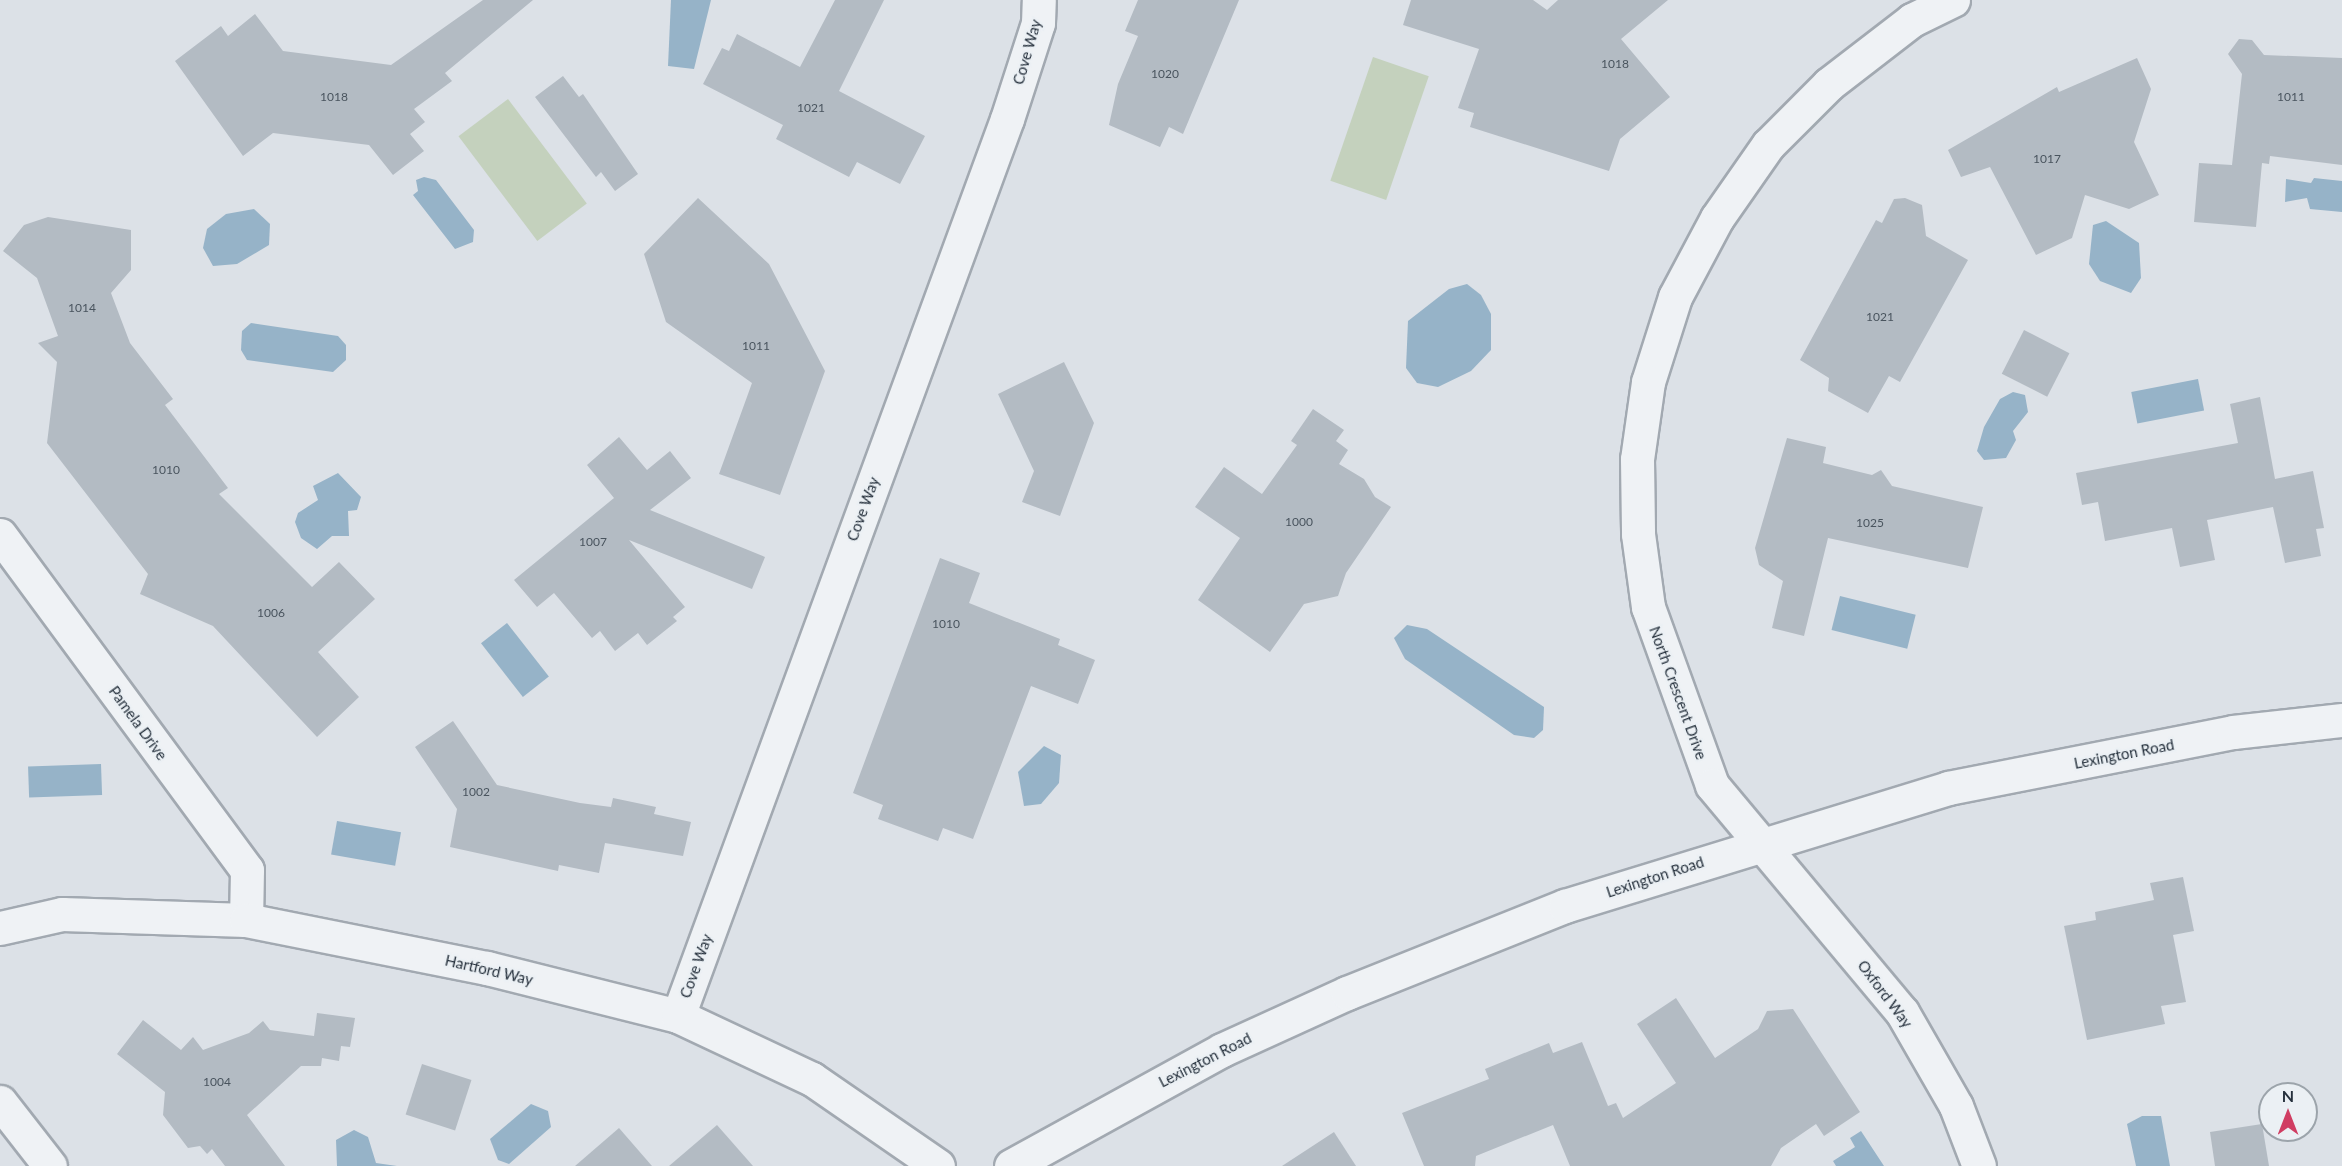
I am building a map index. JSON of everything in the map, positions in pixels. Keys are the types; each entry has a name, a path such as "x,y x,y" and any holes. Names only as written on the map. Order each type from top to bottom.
{"street":[{"name":"Cove Way","path":"678,1016 1007,119 1038,23 1039,0"},
{"name":"North Crescent Drive","path":"1759,844 1712,785 1648,607 1638,534 1637,459 1648,382 1675,297 1717,218 1768,145 1829,84 1912,20 1953,0"},
{"name":"Pamela Drive","path":"0,535 247,870 246,920"},
{"name":"Lexington Road","path":"1011,1166 1222,1050 1347,993 1565,906 1759,844 1948,788 2233,732 2342,720"},
{"name":"Oxford Way","path":"1759,844 1902,1012 1956,1106 1979,1166"},
{"name":"Hartford Way","path":"0,928 62,914 246,920 487,968 678,1016 812,1078 938,1166"},
{"path":"0,1102 51,1166"}],"green space":[{"path":"1373,57 1429,76 1386,200 1330,181"},
{"path":"508,99 587,204 537,241 458,136"}],"water":[{"path":"671,0 711,0 694,69 668,66"},
{"path":"424,177 436,180 474,230 473,242 455,249 413,195 418,191 416,180"},
{"path":"2314,178 2342,181 2342,212 2310,209 2307,198 2285,202 2286,179 2311,183"},
{"path":"254,209 270,224 269,245 237,264 213,266 203,248 207,229 226,214"},
{"path":"2106,221 2139,243 2141,278 2131,293 2100,281 2089,264 2093,225"},
{"path":"1467,284 1481,295 1491,314 1491,350 1471,371 1438,387 1417,383 1406,368 1408,321 1449,289"},
{"path":"251,323 338,336 346,345 346,360 333,372 247,360 241,350 242,331"},
{"path":"2198,379 2204,410 2137,423 2131,392"},
{"path":"2013,392 2025,395 2028,412 2013,431 2016,440 2006,458 1984,460 1977,451 1984,427 2000,399"},
{"path":"338,473 361,497 357,510 348,511 349,536 332,536 317,549 301,538 295,522 298,513 318,500 313,486"},
{"path":"1840,596 1916,615 1907,649 1832,630"},
{"path":"507,623 549,677 523,697 481,643"},
{"path":"1407,625 1427,629 1544,707 1543,730 1534,738 1514,735 1405,659 1394,638"},
{"path":"1044,746 1061,755 1059,783 1041,804 1024,806 1018,772"},
{"path":"101,764 102,795 29,798 28,767"},
{"path":"337,821 401,832 395,866 331,854"},
{"path":"531,1104 548,1111 551,1127 509,1164 498,1160 490,1139"},
{"path":"2142,1116 2161,1116 2170,1166 2136,1166 2127,1124"},
{"path":"354,1130 368,1137 376,1163 397,1166 337,1166 336,1140"},
{"path":"1861,1131 1884,1166 1836,1166 1833,1161 1855,1147 1850,1138"}],"building":[{"path":"483,0 533,0 445,73 452,81 414,109 425,122 410,134 424,151 393,175 369,145 273,133 243,156 175,61 221,26 228,36 255,14 283,51 391,65"},
{"path":"835,0 884,0 839,91 925,136 900,184 857,162 849,177 776,139 783,125 703,84 722,48 729,51 737,34 800,67"},
{"path":"1138,0 1239,0 1183,134 1169,127 1160,147 1109,125 1118,84 1138,36 1125,31"},
{"path":"1411,0 1533,0 1547,10 1558,0 1668,0 1621,39 1670,97 1620,139 1609,171 1470,127 1474,113 1458,108 1479,49 1403,25"},
{"path":"2239,39 2252,40 2264,55 2342,58 2342,165 2270,156 2269,164 2262,163 2256,227 2194,222 2199,163 2232,165 2242,74 2228,54"},
{"path":"2137,58 2151,89 2134,142 2159,195 2129,209 2085,195 2072,238 2036,255 1990,167 1961,177 1948,150 2057,87 2059,92"},
{"path":"563,76 579,97 583,94 638,174 615,191 601,172 596,177 535,97"},
{"path":"698,198 769,264 825,371 780,495 719,474 752,383 666,322 644,254"},
{"path":"1905,198 1922,205 1926,236 1968,260 1900,382 1889,376 1868,413 1828,391 1829,378 1800,360 1876,220 1882,223 1894,199"},
{"path":"48,217 131,230 131,270 111,293 130,343 173,399 165,405 228,488 219,494 312,587 339,562 375,599 318,652 359,697 317,737 213,626 140,594 148,574 47,443 57,362 38,343 58,336 37,278 3,251 24,225"},
{"path":"2024,330 2069,353 2047,397 2002,374"},
{"path":"1064,362 1094,423 1060,516 1022,502 1034,471 998,394"},
{"path":"2260,397 2275,479 2313,471 2324,528 2316,529 2321,556 2285,563 2273,507 2207,520 2215,560 2180,567 2172,528 2105,541 2098,502 2082,505 2076,473 2238,443 2230,404"},
{"path":"1313,409 1344,430 1336,441 1348,450 1339,464 1364,479 1375,497 1391,507 1346,573 1338,596 1304,604 1270,652 1198,600 1240,538 1195,507 1224,467 1262,494 1297,445 1291,441"},
{"path":"619,437 647,470 670,451 691,478 650,510 765,557 752,589 629,540 685,607 673,617 677,621 647,645 638,633 615,651 600,631 592,638 554,593 537,607 514,580 614,498 587,465"},
{"path":"1787,438 1826,447 1823,463 1872,475 1881,470 1892,486 1983,507 1968,568 1828,538 1804,636 1772,628 1783,581 1759,565 1755,548"},
{"path":"940,558 980,573 969,603 1060,639 1058,645 1095,660 1078,704 1031,686 973,839 943,828 938,841 878,819 883,805 853,793"},
{"path":"453,721 497,785 580,803 611,807 613,798 656,807 654,814 691,822 683,856 605,843 599,873 559,865 558,871 450,847 457,809 415,747"},
{"path":"2183,877 2194,931 2173,935 2186,1002 2161,1006 2165,1024 2087,1040 2064,926 2096,920 2095,912 2154,900 2150,883"},
{"path":"1676,998 1715,1058 1758,1029 1767,1011 1793,1009 1860,1112 1824,1136 1816,1124 1781,1148 1771,1166 1570,1166 1553,1125 1476,1156 1475,1166 1424,1166 1402,1113 1489,1079 1485,1069 1549,1043 1553,1053 1582,1042 1608,1106 1616,1103 1623,1118 1676,1083 1637,1024"},
{"path":"317,1013 355,1018 350,1047 341,1046 339,1061 322,1058 321,1066 301,1066 247,1115 285,1166 225,1166 212,1149 207,1154 200,1146 188,1148 163,1115 165,1092 117,1054 143,1020 181,1050 193,1037 203,1050 249,1033 263,1021 270,1030 314,1036"},
{"path":"422,1064 471,1080 455,1130 406,1114"},
{"path":"717,1125 753,1166 669,1166"},
{"path":"2258,1125 2258,1142 2265,1142 2269,1166 2215,1166 2210,1132"},
{"path":"619,1128 652,1166 575,1166"},
{"path":"1334,1132 1356,1166 1282,1166"}]}
